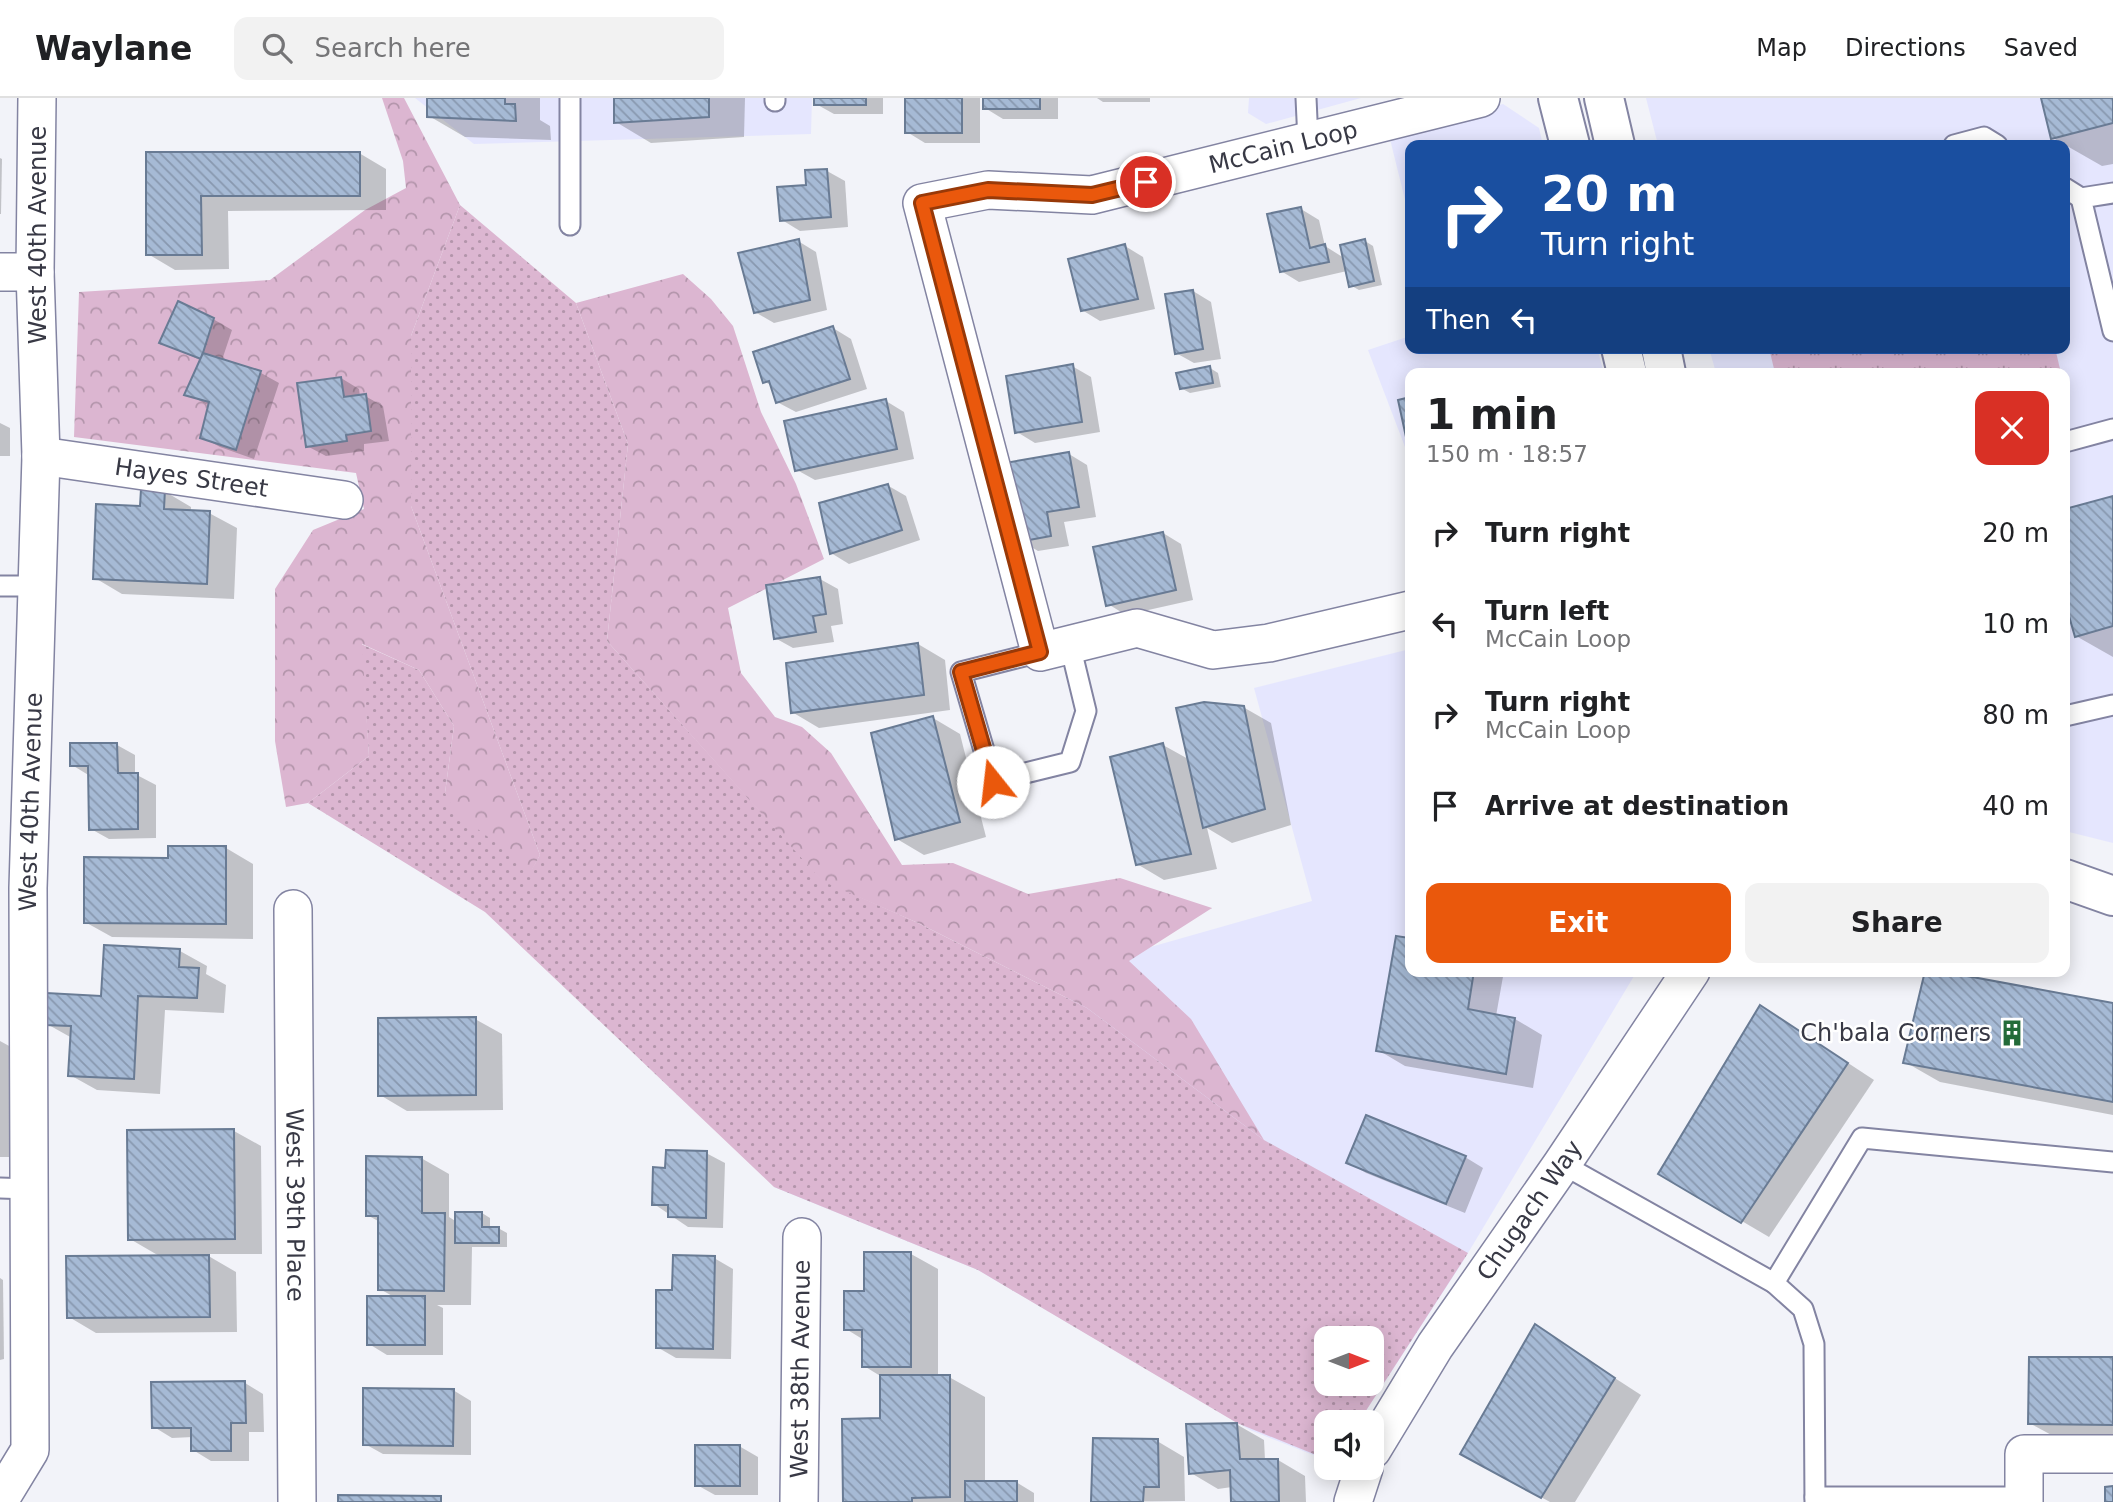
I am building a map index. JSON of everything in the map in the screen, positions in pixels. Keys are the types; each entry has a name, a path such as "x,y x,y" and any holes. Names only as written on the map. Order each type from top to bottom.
{"main road":[{"path":"1558,98 1569,140"},
{"path":"1604,98 1614,140"},
{"path":"2070,882 2113,897"}],"street":[{"name":"West 40th Avenue","path":"0,1496 30,1450 15,1189 14,888 37,586 41,456 18,272 37,98"},
{"name":"McCain Loop","path":"1055,648 922,203 988,190 1092,195 1481,98"},
{"name":"Hayes Street","path":"41,456 344,500"},
{"path":"1055,648 1137,628 1213,650 1269,643 1405,611"},
{"name":"West 39th Place","path":"293,909 297,1502"},
{"name":"Chugach Way","path":"1384,1430 1435,1346 1562,1164 1687,977"},
{"name":"West 38th Avenue","path":"799,1502 802,1237"},
{"path":"2024,1500 2024,1454 2113,1454"},
{"path":"1353,1502 1360,1480"}],"lane":[{"path":"570,98 570,225"},
{"path":"1306,98 1308,141"},
{"path":"2112,321 2073,193 2113,193"},
{"path":"2070,441 2113,429"},
{"path":"0,586 37,586"},
{"path":"1055,648 1086,711 1070,762 993,782 961,672 1055,648"},
{"path":"2070,715 2113,705"},
{"path":"1774,1283 1862,1138 2113,1162"},
{"path":"1562,1164 1774,1283 1803,1309 1814,1345 1815,1499 2024,1500"}],"shaded area":[{"path":"415,98 812,98 811,134 474,144"},
{"path":"1249,98 1361,98 1266,124 1248,113"},
{"path":"1646,98 2113,98 2113,843 2070,832 2070,368 1715,368 1711,354 2070,354 2070,140 1657,140"},
{"path":"1503,104 1539,128 1542,140 1405,140 1405,200 1388,131"},
{"path":"1405,338 1405,354 1599,354 1603,368 1405,368 1405,447 1368,350"},
{"path":"1405,650 1405,977 1633,977 1462,1263 1384,1383 1384,1326 1314,1326 1314,1396 1376,1396 1366,1410 1314,1410 1314,1455 1250,1430 978,1270 774,1187 1133,952 1312,901 1254,688"}],"green space":[{"path":"382,98 404,98 460,205 411,336 411,506 540,855 532,870 455,812 445,793 454,726 419,670 362,644 369,756 308,803 286,807 275,741 275,589 313,530 364,509 356,473 74,437 79,292 270,280 365,210 406,188 403,161"},
{"path":"460,205 576,303 628,444 607,641 822,880 918,923 1087,1008 1264,1140 1468,1253 1384,1383 1384,1326 1314,1326 1314,1396 1375,1396 1366,1410 1314,1410 1314,1454 1237,1423 978,1270 774,1187 485,912 308,803 369,756 361,644 419,670 454,726 445,793 532,869 540,855 411,506 411,336"},
{"path":"683,274 711,299 733,326 761,412 796,484 824,559 728,608 741,673 775,717 802,727 831,753 902,865 953,863 1028,894 1120,878 1212,908 1129,961 1191,1019 1264,1140 1087,1008 918,923 822,881 607,641 628,444 576,303"},
{"path":"1770,354 2056,354 2060,368 1774,368"}],"building":[{"path":"427,98 505,98 505,104 515,104 516,121 427,117"},
{"path":"614,98 709,98 709,117 614,123"},
{"path":"814,98 866,98 866,105 814,105"},
{"path":"905,98 962,98 962,133 905,133"},
{"path":"983,98 1040,98 1040,109 983,109"},
{"path":"2041,98 2113,98 2113,123 2051,139"},
{"path":"146,152 360,152 360,196 201,196 202,255 146,255"},
{"path":"827,169 831,217 780,221 777,187 806,185 805,170"},
{"path":"1301,207 1310,248 1325,244 1329,262 1280,272 1267,214"},
{"path":"799,239 810,300 754,313 738,253"},
{"path":"1365,239 1374,281 1349,287 1340,245"},
{"path":"1125,244 1138,299 1081,311 1068,259"},
{"path":"1193,290 1203,349 1175,354 1165,294"},
{"path":"178,301 214,318 201,359 159,343"},
{"path":"833,326 850,379 776,403 769,381 763,383 753,352"},
{"path":"203,353 261,371 236,450 200,438 209,402 184,395"},
{"path":"1073,364 1082,422 1015,433 1006,376"},
{"path":"1210,366 1213,383 1180,389 1176,373"},
{"path":"341,377 344,397 366,394 371,431 346,435 347,441 306,447 297,383"},
{"path":"1405,398 1405,432 1398,400"},
{"path":"886,399 897,449 795,471 784,421"},
{"path":"1069,452 1079,507 1047,512 1051,536 1018,542 1005,463"},
{"path":"888,484 902,530 830,554 819,503"},
{"path":"141,489 165,489 164,509 210,511 207,584 93,579 96,504 140,506"},
{"path":"2113,496 2113,626 2075,637 2070,620 2070,508"},
{"path":"1163,532 1176,590 1106,606 1093,547"},
{"path":"820,577 826,614 813,616 816,632 774,639 766,585"},
{"path":"918,643 924,695 791,713 786,663"},
{"path":"1204,702 1244,706 1265,809 1203,828 1176,708"},
{"path":"933,716 960,822 895,840 871,733"},
{"path":"70,743 117,743 118,773 138,773 138,829 89,830 88,766 70,766"},
{"path":"1163,743 1191,854 1136,865 1110,757"},
{"path":"168,846 226,846 226,924 84,923 84,857 168,858"},
{"path":"1396,936 1405,937 1405,977 1473,977 1468,1009 1515,1018 1506,1074 1376,1051"},
{"path":"104,945 180,949 179,967 199,968 197,998 138,996 134,1079 68,1076 71,1026 45,1025 47,993 101,996"},
{"name":"Ch'bala Corners","path":"1924,977 1972,977 2113,1003 2113,1102 1903,1063"},
{"path":"1760,1005 1848,1063 1741,1223 1658,1174"},
{"path":"476,1017 476,1095 378,1096 378,1018"},
{"path":"1366,1115 1466,1156 1446,1204 1346,1163"},
{"path":"234,1129 235,1239 128,1240 127,1130"},
{"path":"666,1150 707,1151 706,1218 668,1217 668,1205 652,1205 653,1167 665,1168"},
{"path":"366,1156 422,1157 422,1213 445,1213 444,1291 378,1290 378,1216 366,1216"},
{"path":"455,1212 482,1212 482,1227 499,1227 499,1243 455,1243"},
{"path":"864,1252 911,1252 911,1367 862,1367 862,1330 844,1330 844,1291 864,1291"},
{"path":"209,1255 210,1317 67,1318 66,1256"},
{"path":"673,1255 715,1256 713,1349 656,1348 656,1290 672,1290"},
{"path":"367,1296 425,1296 425,1345 367,1345"},
{"path":"1535,1324 1615,1378 1541,1498 1460,1454"},
{"path":"2029,1357 2113,1357 2113,1425 2028,1424"},
{"path":"880,1375 950,1375 950,1497 912,1498 912,1502 843,1502 842,1419 880,1418"},
{"path":"245,1381 246,1423 231,1423 231,1451 191,1451 191,1428 152,1428 151,1382"},
{"path":"363,1388 454,1389 453,1446 363,1445"},
{"path":"1237,1423 1240,1459 1278,1459 1279,1502 1231,1502 1230,1470 1189,1474 1186,1424"},
{"path":"1093,1438 1158,1439 1159,1487 1144,1487 1143,1502 1091,1502"},
{"path":"695,1445 740,1445 740,1486 695,1486"},
{"path":"965,1481 1017,1481 1017,1502 965,1502"},
{"path":"2113,1486 2113,1502 2105,1502 2105,1487"},
{"path":"338,1495 441,1496 441,1502 338,1502"}],"place":[{"name":"Ch'bala Corners","path":"2012,1033"}],"route":[{"path":"993,782 961,672 1040,652 922,203 988,190 1092,195 1146,182"}]}
